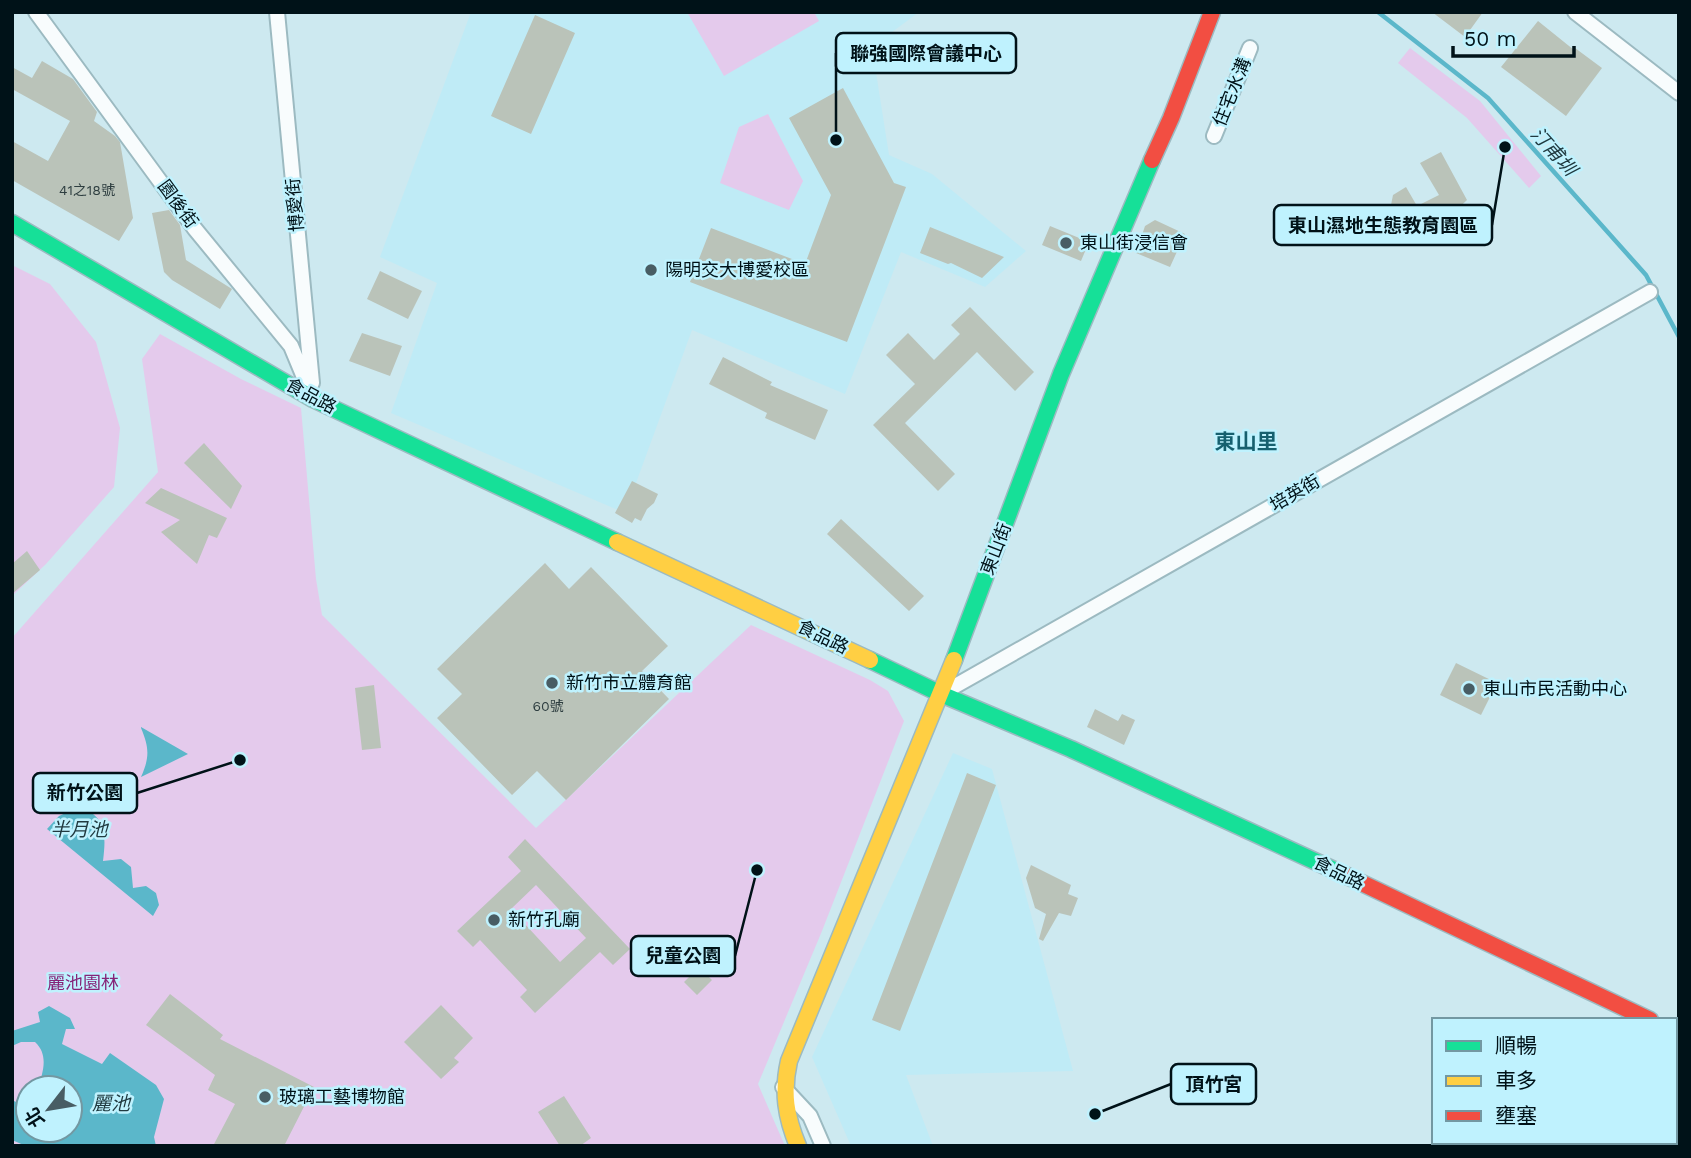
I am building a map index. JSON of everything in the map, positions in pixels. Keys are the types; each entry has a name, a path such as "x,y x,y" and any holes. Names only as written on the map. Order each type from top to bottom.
{"street":[{"name":"園後街","path":"36,12 195,229 291,346 313,399"},
{"name":"博愛街","path":"277,12 313,399"},
{"name":"東山街","path":"783,1087 789,1061 941,694 1061,374 1133,201 1171,118 1212,12"},
{"path":"1575,12 1679,93"},
{"name":"住宅水溝","path":"1214,136 1250,48"},
{"name":"食品路","path":"12,223 313,399 941,694 1071,749 1646,1018"},
{"name":"培英街","path":"941,694 1650,292"},
{"path":"783,1087 789,1127 798,1146"},
{"path":"783,1087 810,1116 823,1146"}],"shaded area":[{"name":"陽明交大博愛校區","path":"471,12 919,12 872,47 889,155 932,174 1026,251 985,287 901,252 845,394 692,330 625,513 391,413 437,283 380,257"},
{"path":"953,753 992,769 1073,1071 906,1075 933,1146 851,1146 812,1057"}],"green space":[{"path":"687,12 814,12 819,21 724,76"},
{"path":"1410,48 1480,101 1541,176 1529,188 1467,118 1398,63"},
{"path":"768,114 803,181 789,210 720,183 739,127"},
{"path":"12,265 50,284 96,342 120,428 114,487 46,564 12,596"},
{"name":"麗池園林","path":"160,334 241,379 301,408 316,579 322,615 536,828 751,625 888,691 904,721 822,931 758,1084 785,1146 12,1146 12,638 158,472 142,359"}],"water":[{"path":"141,727 188,754 141,777 147,752"},
{"name":"半月池","path":"79,807 100,821 104,835 103,861 121,859 131,867 133,888 146,886 156,893 159,905 153,916 47,829 59,816"},
{"name":"麗池","path":"49,1006 70,1018 75,1029 66,1029 62,1044 102,1064 110,1053 156,1085 164,1099 154,1137 156,1146 21,1144 84,1144 84,1074 42,1074 42,1052 35,1042 21,1042 12,1046 12,1031 40,1022 38,1012"},
{"name":"麗池","path":"12,1100 14,1101 14,1141 12,1140"}],"building":[{"path":"1432,12 1483,12 1465,37"},
{"path":"535,15 575,33 531,134 491,116"},
{"path":"1538,21 1602,68 1566,116 1501,67"},
{"path":"42,61 73,79 97,112 94,121 120,142 133,218 119,241 12,180 12,141 48,161 70,121 12,89 12,67 32,78"},
{"path":"843,88 894,183 906,187 847,342 690,282 711,228 805,264 831,195 789,118"},
{"path":"1441,152 1467,200 1437,229 1413,243 1391,205 1393,195 1406,187 1417,206 1439,195 1420,163"},
{"path":"169,210 180,225 186,260 232,289 220,309 172,280 164,272 152,213"},
{"path":"1155,220 1185,234 1170,267 1136,253 1145,226"},
{"name":"東山街浸信會","path":"1050,226 1089,242 1081,261 1042,245"},
{"path":"930,227 1004,257 982,278 951,263 920,253"},
{"path":"380,271 422,291 408,319 367,299"},
{"path":"970,307 1034,372 1015,391 977,352 905,423 955,474 938,491 873,425 915,384 886,355 908,333 934,360 960,334 951,325"},
{"path":"362,333 402,346 390,376 349,361"},
{"path":"723,357 772,382 770,385 828,410 815,440 765,418 767,413 709,384"},
{"path":"204,443 242,486 231,509 184,463"},
{"path":"632,481 658,494 641,521 635,518 632,523 615,513"},
{"path":"161,488 227,518 217,538 209,535 197,564 161,532 180,520 145,503"},
{"path":"841,519 924,596 909,611 827,534"},
{"path":"27,551 40,570 12,594 12,564"},
{"name":"新竹市立體育館","path":"545,563 569,589 591,567 668,646 642,671 669,699 566,800 537,771 512,795 437,718 462,694 437,669"},
{"name":"東山市民活動中心","path":"1456,663 1497,683 1481,715 1440,695"},
{"path":"374,685 381,748 362,750 355,688"},
{"path":"1095,709 1118,721 1122,714 1135,720 1124,745 1087,727"},
{"path":"967,773 996,785 900,1031 872,1020"},
{"name":"新竹孔廟","path":"525,839 630,949 613,965 600,952 535,1013 520,997 527,990 480,940 473,947 457,931 521,871 508,857","holes":["536,885 586,938 560,962 511,909"]},
{"path":"1031,865 1071,885 1068,894 1078,898 1071,916 1059,913 1043,941 1039,939 1046,914 1035,908 1026,878"},
{"path":"699,967 712,980 697,995 684,982"},
{"name":"玻璃工藝博物館","path":"170,994 223,1035 220,1039 314,1087 284,1146 213,1146 235,1104 208,1090 215,1075 146,1025"},
{"path":"441,1005 473,1038 454,1058 459,1062 441,1079 404,1042"},
{"path":"564,1096 591,1138 580,1146 560,1146 538,1112"}],"waterway":[{"name":"汀甫圳","path":"1378,12 1488,98 1646,275 1679,337"}],"traffic: fast":[{"path":"954,660 1061,374 1152,160"},
{"path":"12,223 313,399 617,542"},
{"path":"870,660 1347,876"}],"traffic: slow":[{"path":"617,542 870,660"},
{"path":"798,1146 786,1104 789,1061 954,660"}],"traffic: jam":[{"path":"1152,160 1212,12"},
{"path":"1347,876 1646,1018"}],"place":[{"name":"聯強國際會議中心","path":"836,140"},
{"name":"東山濕地生態教育園區","path":"1505,147"},
{"name":"東山街浸信會","path":"1066,243"},
{"name":"陽明交大博愛校區","path":"651,270"},
{"name":"新竹市立體育館","path":"552,683"},
{"name":"東山市民活動中心","path":"1469,689"},
{"name":"新竹公園","path":"240,760"},
{"name":"兒童公園","path":"757,870"},
{"name":"新竹孔廟","path":"494,920"},
{"name":"玻璃工藝博物館","path":"265,1097"},
{"name":"頂竹宮","path":"1095,1114"}],"district":[{"name":"東山里","path":"1246,442"}]}
